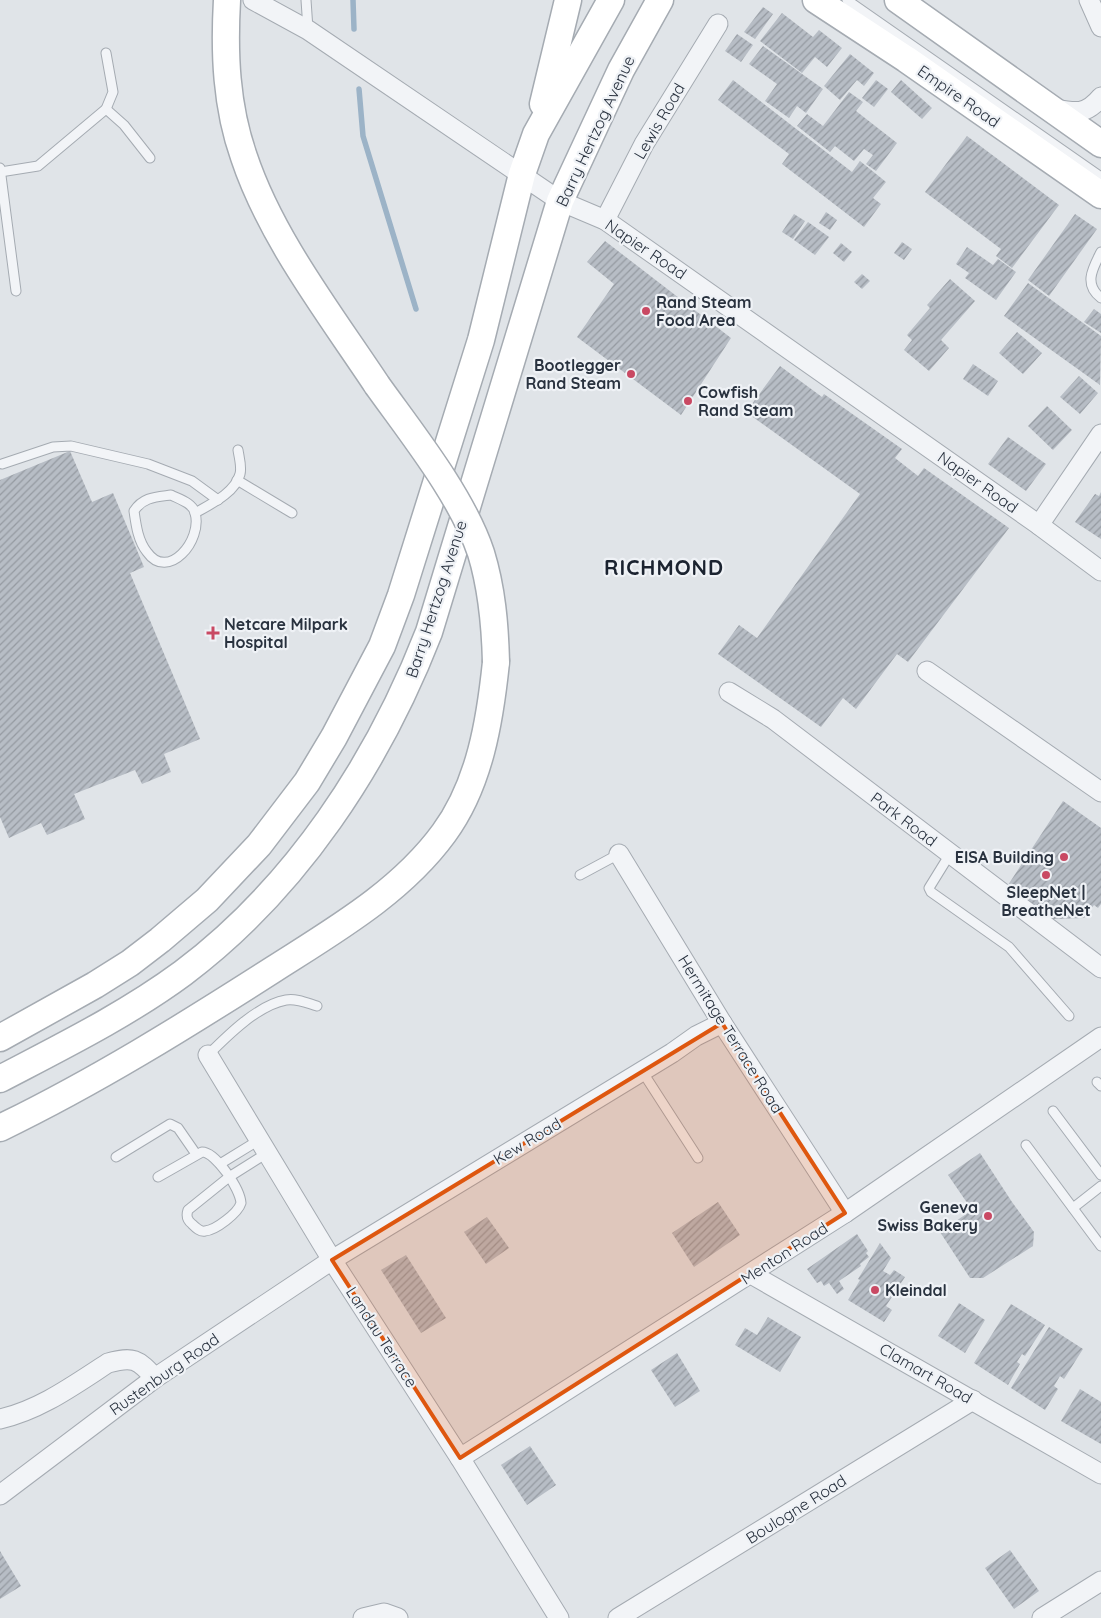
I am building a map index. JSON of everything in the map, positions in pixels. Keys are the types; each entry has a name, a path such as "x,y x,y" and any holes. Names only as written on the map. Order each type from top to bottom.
{"main road":[{"path":"0,1128 96,1079 219,1004 372,903 420,863 445,832 461,803 480,757 490,718 496,662 495,619 490,585 480,552 466,519 300,267 258,194 235,127 228,86 225,48 227,0"},
{"path":"0,1038 95,985 130,963 207,900 259,845 307,782 325,752 382,646 401,595 482,340 522,174 536,134 568,0"},
{"path":"536,134 611,0"},
{"name":"Barry Hertzog Avenue","path":"0,1079 101,1026 182,973 218,943 276,887 323,829 353,785 409,683 429,632 560,201 621,70 660,0"},
{"name":"Empire Road","path":"816,0 906,59 1101,195"},
{"path":"898,0 1101,144"}],"street":[{"name":"Napier Road","path":"253,0 308,30 560,201 605,220 1039,525 1101,571"},
{"path":"1089,0 1101,27"},
{"name":"Lewis Road","path":"605,220 644,144 718,24"},
{"path":"1049,108 1077,113 1094,106 1101,98"},
{"path":"1039,525 1101,434"},
{"path":"927,671 1101,792"},
{"name":"Park Road","path":"729,692 773,719 1101,968"},
{"name":"Hermitage Terrace Road","path":"619,854 722,1023 845,1213"},
{"name":"Kew Road","path":"332,1260 642,1071 696,1036 722,1023"},
{"name":"Menton Road","path":"460,1458 845,1213 1101,1037"},
{"name":"Landau Terrace","path":"208,1055 332,1260 460,1458 559,1618"},
{"name":"Rustenburg Road","path":"0,1495 156,1378 332,1260"},
{"name":"Clamart Road","path":"750,1274 1101,1474"},
{"path":"0,1419 22,1414 40,1406 108,1363 119,1360 134,1360 142,1364 156,1378"},
{"name":"Boulogne Road","path":"618,1618 972,1400"},
{"path":"1042,1618 1101,1581"},
{"path":"363,1618 391,1615"}],"lane":[{"path":"306,0 308,30"},
{"path":"846,0 1101,177"},
{"path":"0,172 38,166 106,109 113,92 106,53"},
{"path":"106,109 124,125 150,158"},
{"path":"0,168 16,292"},
{"path":"1101,252 1090,276 1091,284 1101,298"},
{"path":"2,464 53,447 70,446 148,464 192,482 218,500"},
{"path":"196,513 218,500 234,486 240,473 238,450"},
{"path":"237,480 292,513"},
{"path":"171,495 188,504 196,513 195,534 188,550 170,561 157,561 148,554 137,526 134,511 138,505 151,497 171,495"},
{"path":"580,875 619,854"},
{"path":"950,854 929,888 931,892 1009,947 1069,1016"},
{"path":"208,1055 241,1024 267,1008 288,1000 317,1006"},
{"path":"642,1071 698,1158"},
{"path":"1053,1111 1101,1175"},
{"path":"116,1156 170,1124 176,1126 183,1134 196,1154"},
{"path":"1026,1145 1101,1246"},
{"path":"220,1164 263,1146"},
{"path":"158,1178 196,1154 207,1152 220,1164 229,1177 240,1194 241,1206 216,1227 208,1231 201,1231 189,1221 188,1210 229,1177 263,1146"},
{"path":"1073,1208 1101,1186"}],"highlighted area":[{"path":"722,1023 845,1213 460,1458 332,1260"}],"building":[{"path":"763,7 773,14 755,39 744,32"},
{"path":"782,13 813,37 819,30 842,48 827,67 815,57 802,73 760,41"},
{"path":"737,34 753,45 741,62 725,51"},
{"path":"763,46 823,89 806,113 797,106 789,118 765,101 777,84 749,64"},
{"path":"850,54 874,73 864,86 857,80 840,100 824,86"},
{"path":"733,80 852,172 860,161 886,182 873,198 881,204 864,227 782,164 789,154 718,100"},
{"path":"876,80 888,89 874,107 862,98"},
{"path":"901,80 932,108 922,119 891,92"},
{"path":"849,92 863,102 856,111 897,143 876,171 866,164 873,155 864,149 854,161 835,146 830,152 797,126 807,114 823,126"},
{"path":"967,136 1059,205 1012,268 996,256 1001,249 925,192"},
{"path":"826,212 837,220 830,230 819,223"},
{"path":"794,214 805,221 793,239 782,232"},
{"path":"1075,214 1097,229 1049,296 1028,280"},
{"path":"808,222 829,237 815,255 794,240"},
{"name":"Rand Steam Food Area","path":"605,241 731,338 681,415 577,337 614,284 587,262"},
{"path":"902,242 912,249 904,260 894,253"},
{"path":"841,243 852,252 844,262 833,253"},
{"path":"967,247 993,265 998,259 1016,272 996,300 965,278 969,273 956,264"},
{"path":"862,274 870,281 862,289 854,282"},
{"path":"950,279 975,301 941,340 949,348 929,371 904,350 912,340 907,335 930,308 927,305"},
{"path":"1028,283 1101,336 1100,385 1004,316"},
{"path":"1094,309 1101,314 1101,333 1084,322"},
{"path":"1017,332 1042,353 1023,374 999,353"},
{"path":"973,364 998,381 988,396 963,379"},
{"path":"780,366 822,397 824,394 902,449 895,458 918,476 924,468 1009,528 908,662 897,654 856,709 843,698 821,727 718,654 739,625 757,638 860,494 746,412"},
{"path":"1079,376 1098,393 1080,414 1060,397"},
{"path":"1047,406 1072,430 1053,450 1028,426"},
{"path":"1008,437 1046,464 1026,491 988,464"},
{"path":"70,451 92,502 113,493 144,567 130,573 200,739 164,754 171,772 142,784 135,770 74,794 85,819 47,835 41,823 9,838 0,817 0,480"},
{"path":"1101,492 1101,539 1075,522 1095,494 1099,496"},
{"name":"EISA Building","path":"1063,801 1101,828 1101,904 1098,908 1094,905 1084,918 1053,919 1008,885"},
{"path":"980,1153 1034,1232 1033,1246 983,1278 970,1278 940,1232 972,1210 948,1175"},
{"path":"718,1202 740,1235 694,1267 672,1233"},
{"path":"487,1217 509,1248 486,1264 464,1232"},
{"name":"Kleindal","path":"857,1234 868,1251 866,1253 869,1257 860,1264 861,1266 839,1281 844,1289 837,1294 829,1283 824,1286 821,1281 817,1283 807,1269"},
{"name":"Kleindal","path":"880,1243 891,1258 883,1271 890,1275 894,1270 905,1277 886,1306 892,1310 884,1322 848,1300 860,1280 858,1279"},
{"path":"406,1255 446,1318 421,1333 381,1270"},
{"path":"959,1303 985,1320 965,1353 938,1336"},
{"path":"1011,1304 1045,1325 1025,1356 1022,1354 1017,1362 1020,1364 1008,1385 974,1363"},
{"path":"768,1317 801,1337 780,1372 735,1345 745,1328 757,1335"},
{"path":"1049,1327 1083,1349 1064,1379 1060,1376 1054,1386 1058,1389 1045,1410 1011,1388"},
{"path":"677,1353 700,1391 675,1407 651,1370"},
{"path":"1080,1389 1101,1402 1101,1444 1061,1421"},
{"path":"530,1446 556,1485 527,1505 501,1465"},
{"path":"1010,1550 1039,1591 1014,1609 985,1568"},
{"path":"0,1551 21,1586 0,1599"}],"waterway":[{"path":"353,0 354,29"},
{"path":"359,89 363,136 416,309"}],"place":[{"name":"Rand Steam Food Area","path":"646,311"},
{"name":"Bootlegger Rand Steam","path":"631,374"},
{"name":"Cowfish Rand Steam","path":"688,401"},
{"name":"Netcare Milpark Hospital","path":"213,633"},
{"name":"EISA Building","path":"1064,857"},
{"name":"SleepNet | BreatheNet","path":"1046,875"},
{"name":"Geneva Swiss Bakery","path":"988,1216"},
{"name":"Kleindal","path":"875,1290"}],"district":[{"name":"RICHMOND","path":"664,567"}]}
